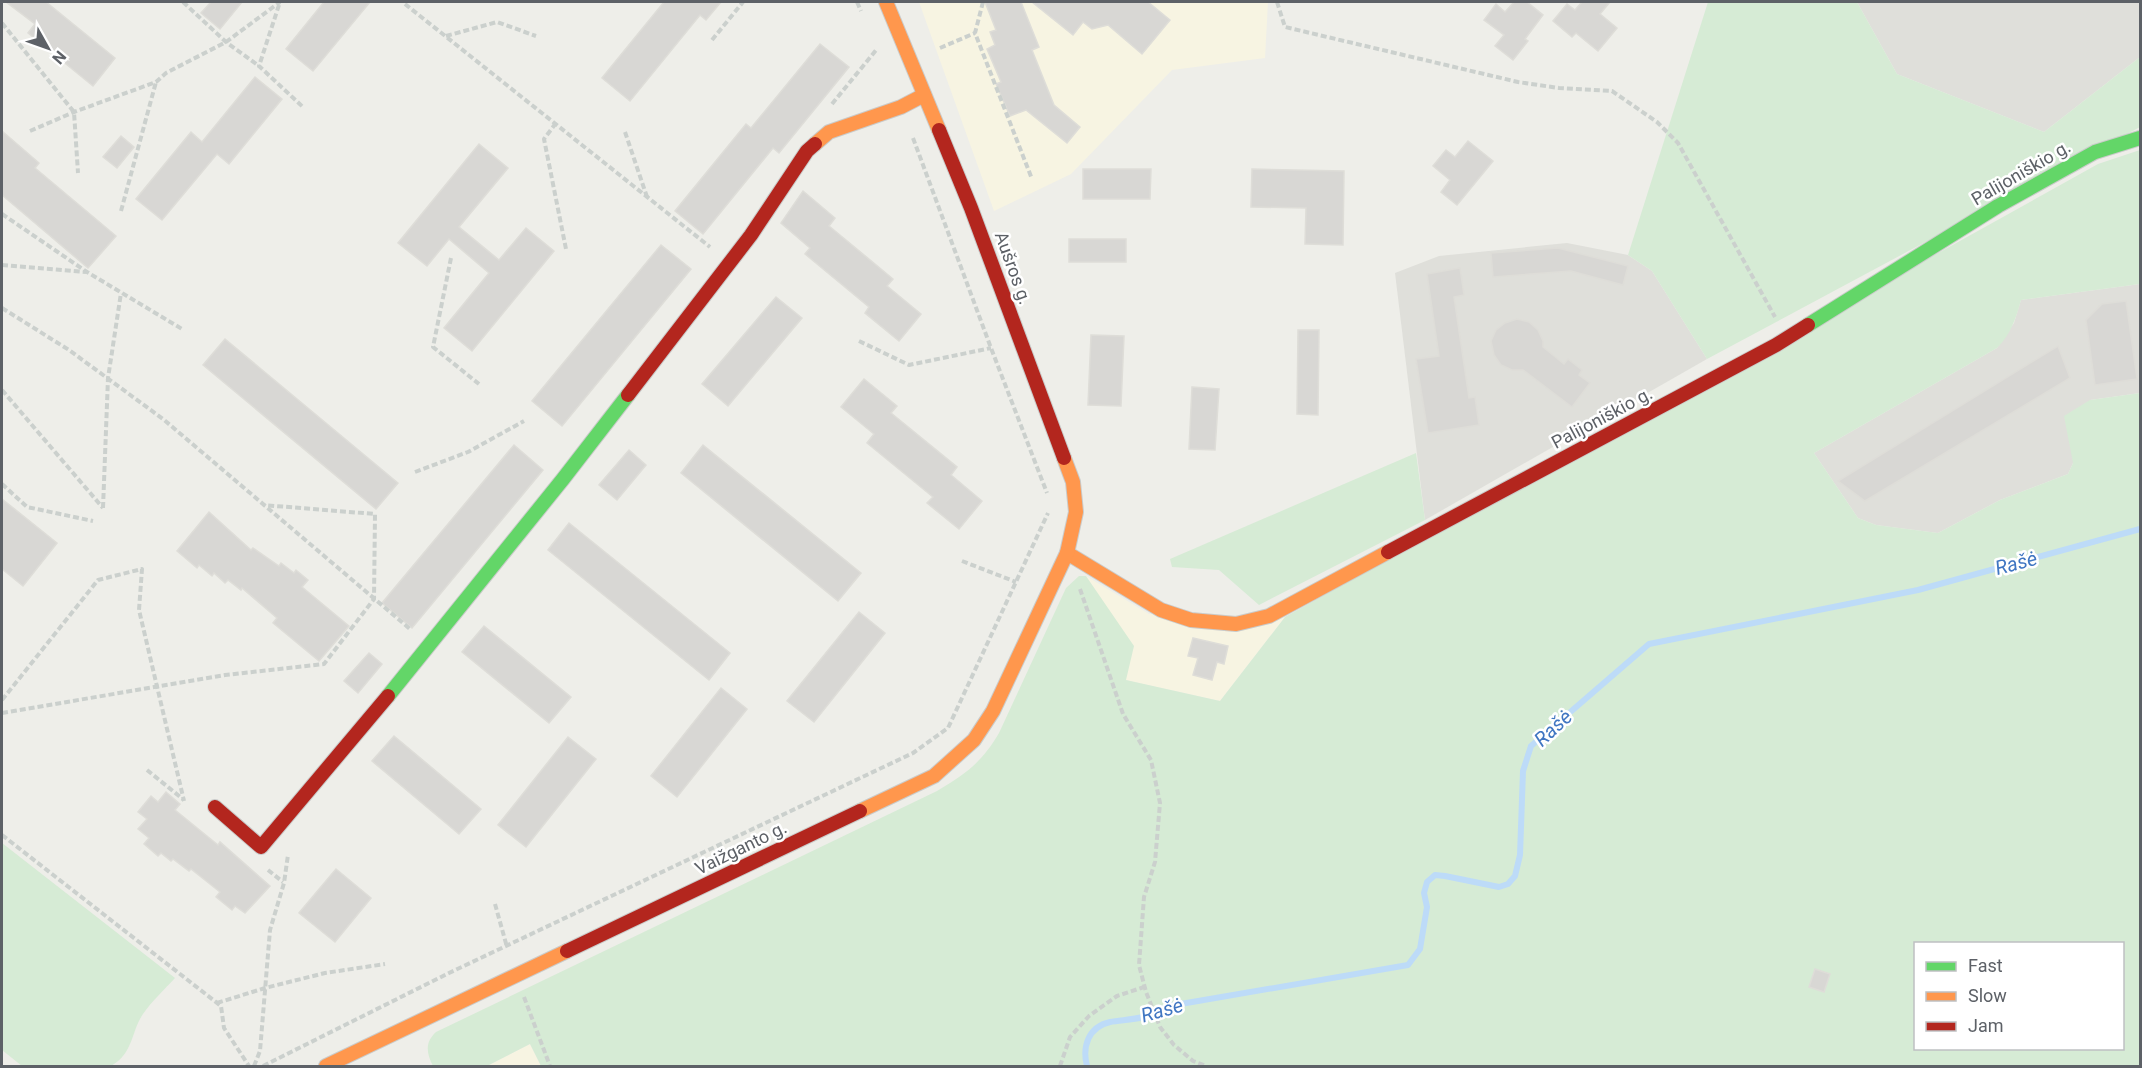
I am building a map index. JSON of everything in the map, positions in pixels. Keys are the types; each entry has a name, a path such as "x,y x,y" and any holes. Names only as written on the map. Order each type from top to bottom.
{"street":[{"name":"Aušros g.","path":"886,2 971,208 1073,482 1076,513 1067,553"},
{"path":"215,807 261,847 563,479 751,235 807,151 829,132 901,107 924,95"},
{"name":"Palijoniškio g.","path":"1067,553 1161,610 1191,620 1236,624 1269,616 1776,345 1998,206 2095,152 2140,138"},
{"name":"Vaižganto g.","path":"326,1066 934,776 974,740 993,711 1067,553"}],"path":[{"path":"183,2 226,42 259,66 304,108"},
{"path":"30,131 156,82 166,73 226,42 280,2"},
{"path":"259,66 280,2"},
{"path":"712,40 743,2"},
{"path":"857,2 865,20"},
{"path":"983,2 975,33 1032,179"},
{"path":"1277,2 1285,27 1518,82 1559,88 1612,91 1657,122 1678,143 1775,318 1776,345"},
{"path":"405,4 729,263"},
{"path":"446,36 497,22 536,36"},
{"path":"2,23 74,112 78,173"},
{"path":"940,48 975,33"},
{"path":"873,39 881,58"},
{"path":"121,211 156,82"},
{"path":"901,107 990,348 1048,495"},
{"path":"556,123 544,139 566,249"},
{"path":"625,132 648,197"},
{"path":"2,214 87,272 182,329"},
{"path":"451,258 433,347 479,384"},
{"path":"2,265 87,272"},
{"path":"2,390 103,508 108,378 121,293"},
{"path":"2,308 69,350 163,419 429,645"},
{"path":"859,341 909,365 990,348"},
{"path":"415,472 468,452 524,421"},
{"path":"2,484 27,507 93,521"},
{"path":"2,713 225,675 324,664 374,599 375,514 263,504"},
{"path":"263,1066 506,946 913,753 948,728 1052,505"},
{"path":"962,561 1016,582"},
{"path":"2,700 98,580 142,569 139,610 184,801"},
{"path":"1078,586 1123,714 1151,760 1160,803 1155,862 1144,897 1139,965 1145,989 1160,1027 1174,1045 1193,1061 1206,1066"},
{"path":"2,835 221,1006 224,1028 249,1066"},
{"path":"254,1066 260,1051 270,930 284,883 288,853"},
{"path":"495,904 506,946"},
{"path":"217,1003 325,972 385,964"},
{"path":"517,976 550,1066"},
{"path":"1060,1066 1070,1037 1089,1016 1117,996 1145,989"}],"shaded area":[{"path":"919,2 1268,2 1265,58 1172,70 1071,174 994,211"},
{"path":"1857,2 2140,2 2140,57 2044,132 1897,74"},
{"path":"1567,243 1628,255 1652,271 1707,359 1425,520 1395,273 1439,256"},
{"path":"2140,284 2140,393 2090,400 2068,474 2000,500 1938,533 1876,525 1858,518 1814,453 1997,348 2014,323 2021,300"},
{"path":"1086,576 1149,614 1285,617 1220,701 1125,680"},
{"path":"530,1044 541,1066 487,1066"}],"green space":[{"path":"1708,2 1857,2 1897,74 2044,132 2140,57 2140,127 1707,359 1652,271 1628,255"},
{"path":"2140,150 2140,284 2021,300 2009,331 1997,348 1814,453 1858,518 1876,525 1938,533 2000,500 2068,474 2073,463 2064,416 2090,400 2140,393 2140,1066 541,1066 530,1044 487,1066 433,1066 429,1057 428,1044 436,1032 937,791 965,773 980,760 999,733 1066,588 1079,576 1086,576 1134,646 1126,680 1220,701 1285,617 2098,164"},
{"path":"1416,453 1425,520 1259,605 1219,570 1172,567 1170,559"},
{"path":"2,843 175,978 143,1014 124,1055 111,1066 22,1066 2,1050"}],"building":[{"path":"6,2 46,2 115,58 93,86 28,33 35,24"},
{"path":"211,2 242,2 220,29 201,13"},
{"path":"324,2 370,2 313,71 286,49"},
{"path":"664,2 721,2 706,20 700,15 630,101 602,78"},
{"path":"985,2 1021,2 1039,47 1032,50 1054,105 1080,127 1067,143 1026,110 1010,116 996,84 1001,82 987,49 995,45 990,32 996,30"},
{"path":"1032,2 1148,2 1170,20 1142,54 1108,25 1092,29 1083,22 1073,35"},
{"path":"1514,2 1527,2 1543,15 1525,39 1528,41 1513,60 1495,46 1504,35 1484,20 1496,4 1505,12"},
{"path":"1582,2 1610,2 1600,14 1617,28 1598,51 1576,33 1572,37 1553,21 1567,4 1575,10"},
{"path":"820,44 849,67 779,153 773,148 703,234 675,211 746,124 751,128"},
{"path":"255,77 282,99 229,164 217,154 162,220 136,199 191,132 202,142"},
{"path":"2,131 39,163 35,168 116,236 88,268 2,195"},
{"path":"121,136 134,147 117,168 103,157"},
{"path":"1468,141 1493,161 1457,205 1441,192 1450,180 1433,166 1446,150 1455,157"},
{"path":"479,144 508,168 459,227 499,260 526,228 554,251 472,351 444,328 489,273 449,239 427,266 398,243"},
{"path":"1083,169 1151,169 1150,199 1083,199"},
{"path":"1252,169 1344,171 1343,245 1305,244 1306,208 1251,207"},
{"path":"803,191 835,218 829,226 893,279 887,286 921,314 899,341 865,313 869,307 805,254 810,248 781,223"},
{"path":"1069,239 1126,239 1126,262 1069,262"},
{"path":"661,245 691,269 562,426 532,401"},
{"path":"1558,248 1628,266 1623,285 1571,271 1493,277 1491,253"},
{"path":"1460,268 1464,295 1454,297 1469,398 1475,397 1479,425 1428,433 1416,359 1439,356 1427,274"},
{"path":"776,297 802,318 728,406 702,384"},
{"path":"2126,301 2137,379 2095,385 2086,320 2102,304"},
{"path":"1517,319 1529,322 1538,330 1543,347 1564,364 1568,359 1582,370 1579,375 1590,383 1572,407 1523,370 1512,370 1501,365 1494,355 1491,341 1496,330 1505,323"},
{"path":"1298,330 1319,330 1318,415 1297,414"},
{"path":"1091,335 1124,336 1121,406 1088,405"},
{"path":"225,339 398,483 376,509 203,365"},
{"path":"2058,346 2070,378 1865,501 1838,481"},
{"path":"864,379 897,406 891,413 957,467 951,475 982,501 959,529 927,503 933,497 867,443 874,434 841,407"},
{"path":"1192,387 1219,389 1215,450 1189,449"},
{"path":"514,445 543,470 412,628 382,603"},
{"path":"703,445 861,573 838,601 681,473"},
{"path":"629,450 646,465 617,500 599,485"},
{"path":"2,499 57,543 23,586 2,569"},
{"path":"209,512 251,550 253,548 279,566 281,563 294,573 296,570 308,580 302,587 349,626 319,661 273,623 277,618 242,588 241,590 228,580 225,583 214,573 212,576 199,565 197,568 177,551"},
{"path":"569,523 730,653 709,680 548,550"},
{"path":"859,612 885,633 814,722 787,701"},
{"path":"484,626 571,697 549,723 462,652"},
{"path":"1193,638 1228,646 1224,664 1217,662 1212,680 1193,675 1198,658 1188,656"},
{"path":"369,653 382,664 358,693 344,681"},
{"path":"721,688 747,709 677,797 651,776"},
{"path":"394,736 481,809 459,834 372,761"},
{"path":"568,737 596,759 526,847 498,825"},
{"path":"166,792 180,804 175,810 218,845 220,842 270,886 245,913 235,906 232,910 216,897 220,892 191,869 189,871 161,853 158,856 144,844 149,838 138,829 147,819 138,812 151,796 158,802"},
{"path":"336,869 371,898 335,942 299,913"},
{"path":"1815,969 1830,974 1824,992 1809,987"}],"waterway":[{"name":"Rašė","path":"1087,1066 1085,1052 1088,1039 1096,1028 1110,1022 1143,1017 1169,1006 1408,965 1420,949 1427,907 1424,893 1427,882 1435,875 1499,887 1508,884 1515,876 1520,855 1523,771 1531,746 1649,644 1918,590 2140,529"}],"traffic: fast":[{"path":"1808,325 1998,206 2095,152 2140,138"},
{"path":"388,696 628,395"}],"traffic: slow":[{"path":"886,2 939,130"},
{"path":"815,144 829,132 901,107 924,95"},
{"path":"860,811 934,776 974,740 993,711 1067,553 1076,512 1073,482 1064,458"},
{"path":"1067,553 1161,610 1191,620 1236,624 1269,616 1388,552"},
{"path":"326,1066 567,951"}],"traffic: jam":[{"path":"939,130 971,208 1064,458"},
{"path":"628,395 751,235 807,151 815,144"},
{"path":"1388,552 1776,345 1808,325"},
{"path":"215,807 261,847 388,696"},
{"path":"567,951 860,811"}]}
